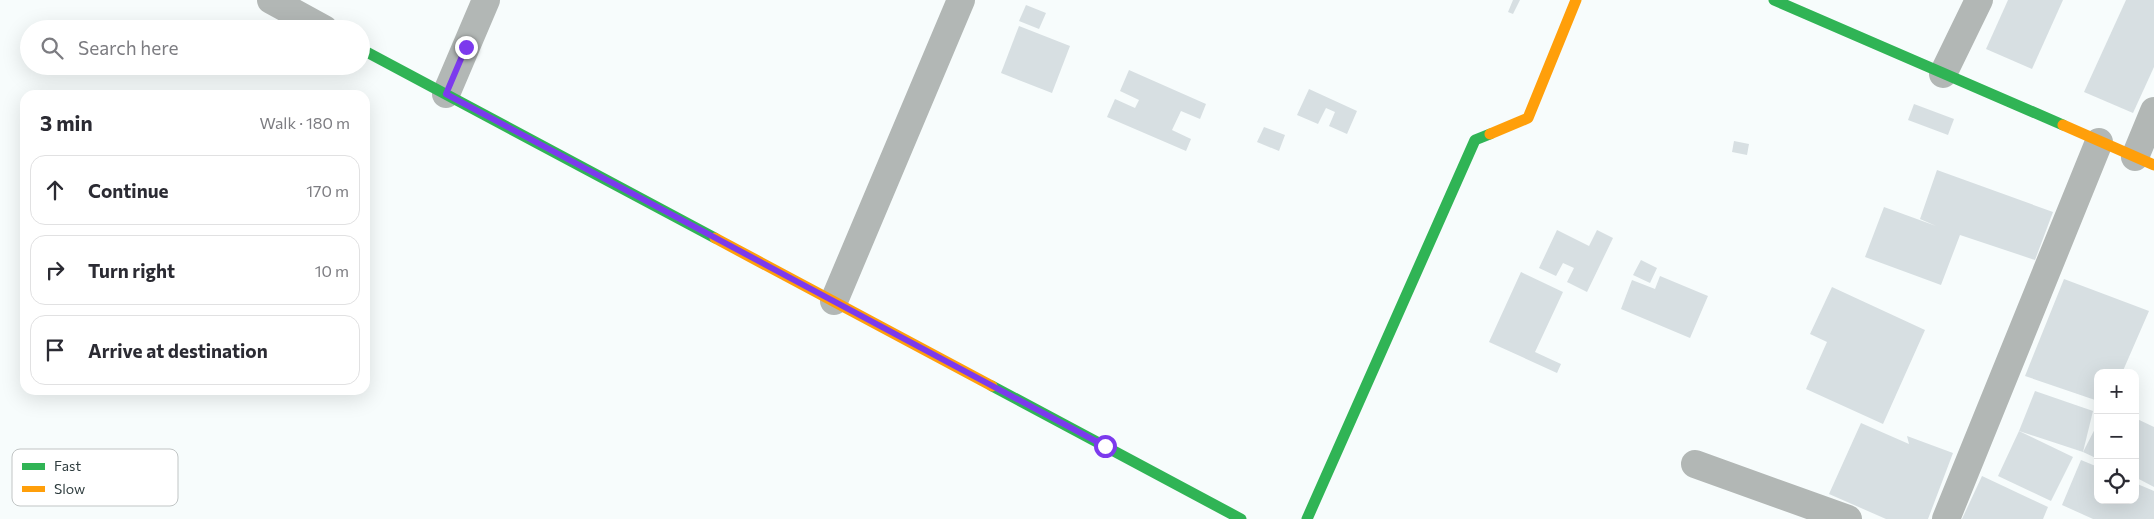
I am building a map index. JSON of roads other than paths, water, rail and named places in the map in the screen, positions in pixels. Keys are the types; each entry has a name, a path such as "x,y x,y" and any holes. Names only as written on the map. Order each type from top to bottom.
{"street":[{"path":"270,0 307,20"},
{"path":"446,94 486,0"},
{"path":"834,301 961,0"},
{"path":"1307,519 1475,140 1528,118 1576,0"},
{"path":"1774,0 2144,161 2154,111"},
{"path":"1944,74 1979,0"},
{"path":"370,53 1240,519"},
{"path":"1946,519 2099,142"},
{"path":"1695,464 1848,519"}]}
